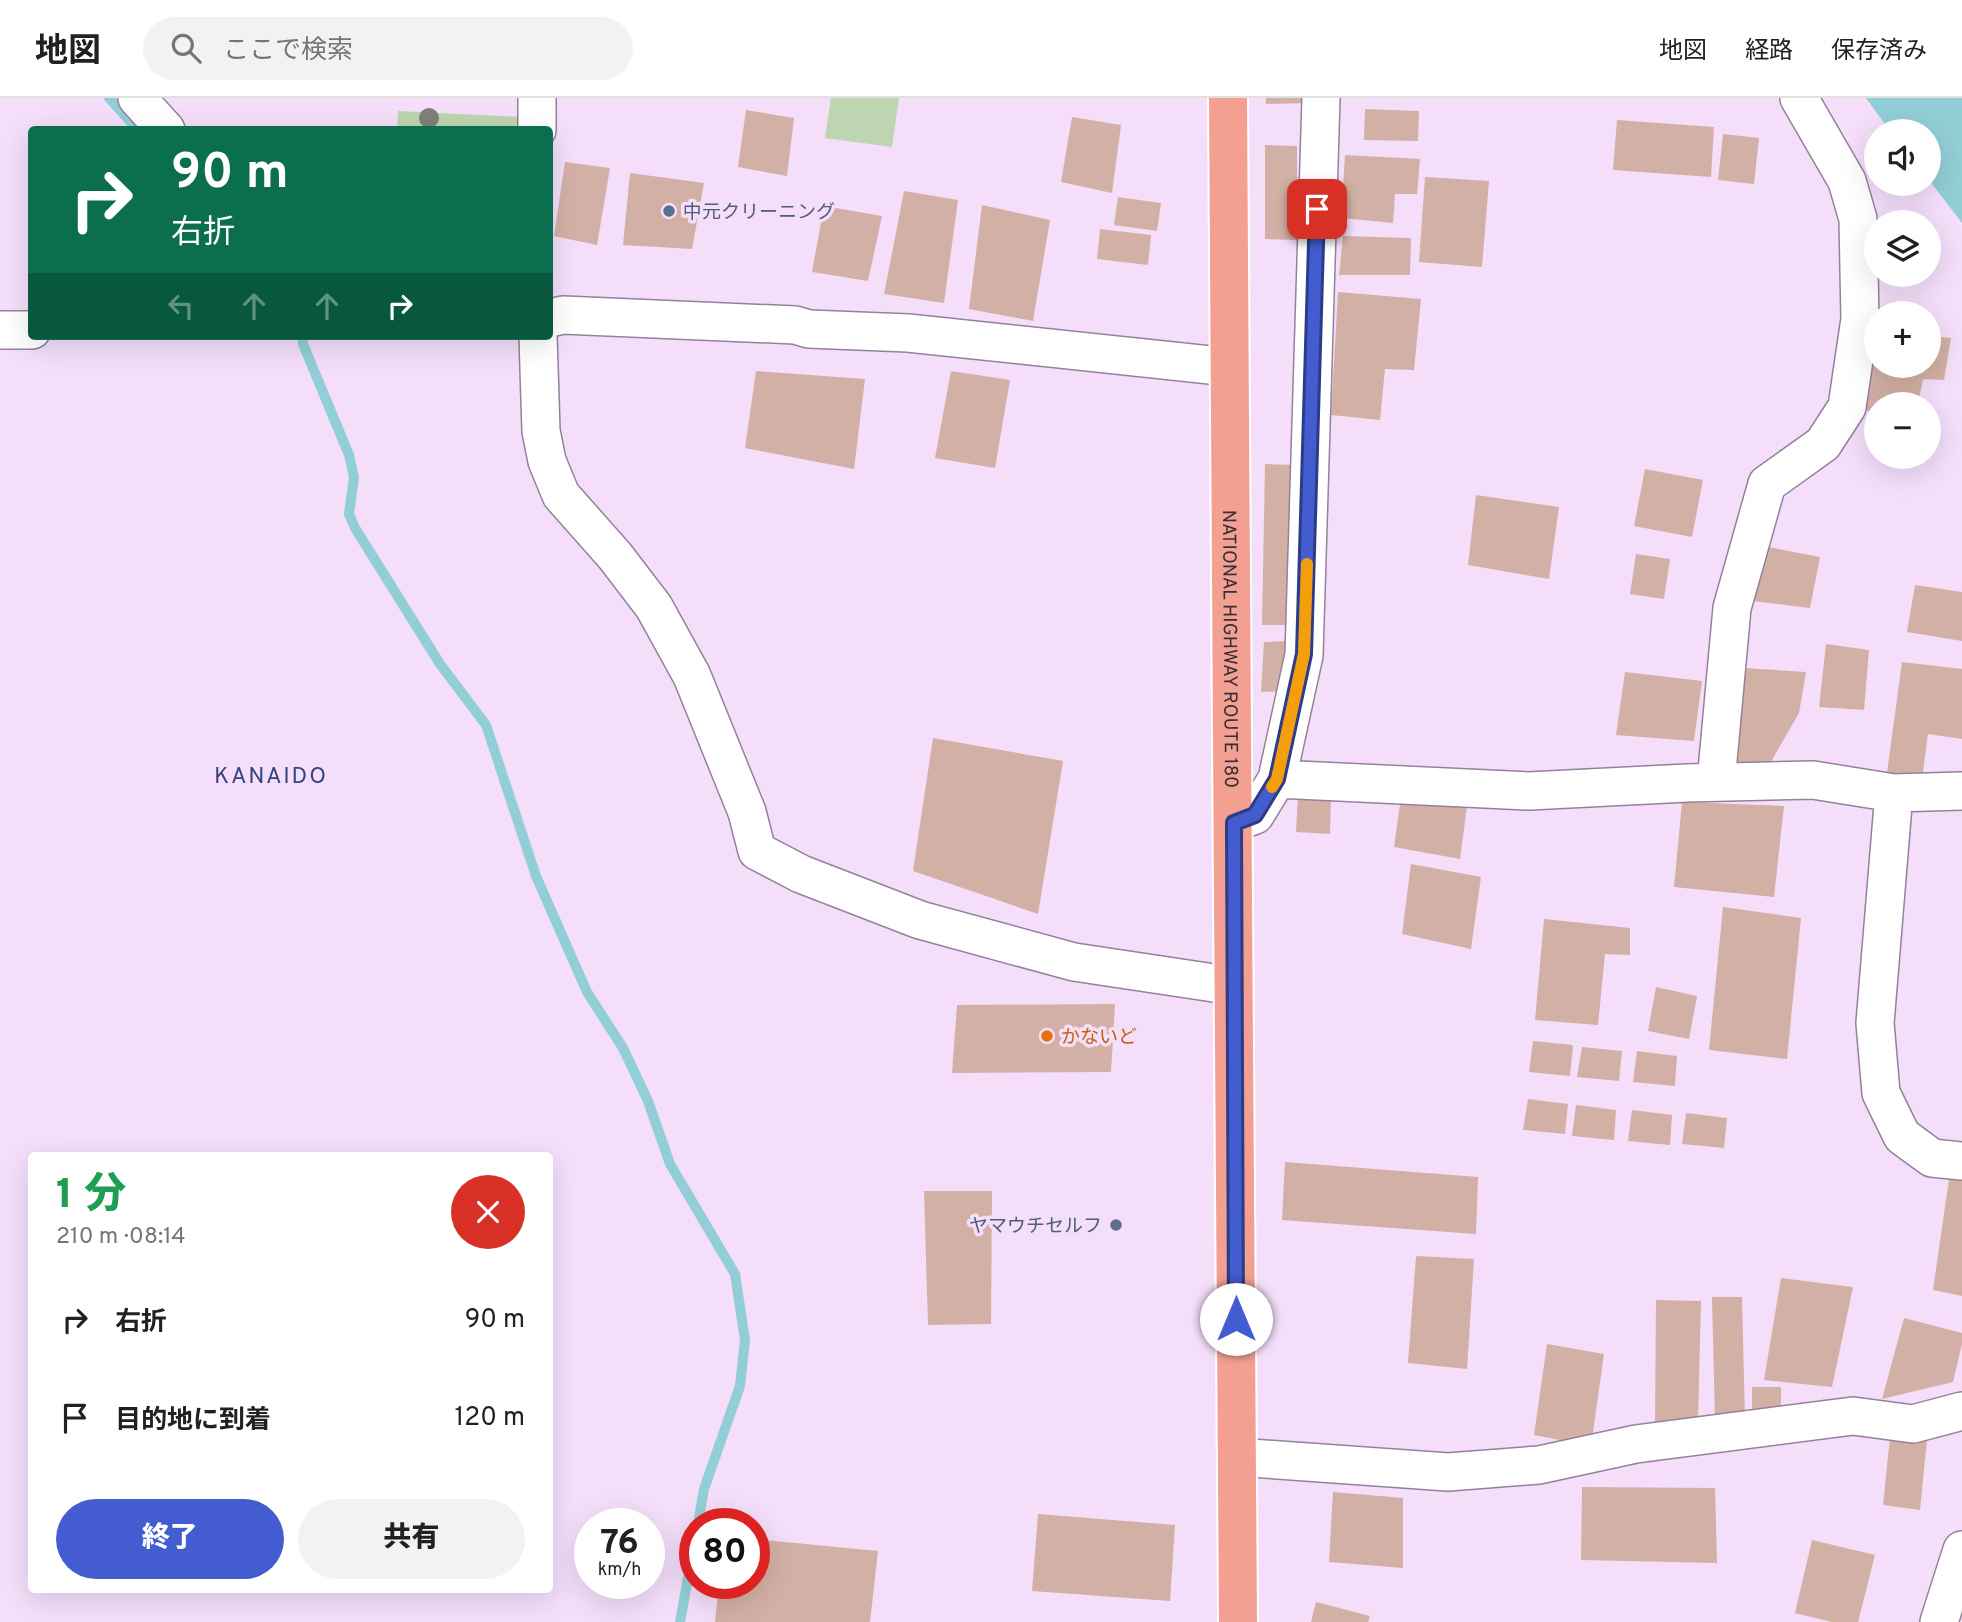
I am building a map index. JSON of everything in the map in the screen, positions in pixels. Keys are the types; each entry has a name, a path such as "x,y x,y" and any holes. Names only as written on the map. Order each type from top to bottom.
{"highway":[{"name":"NATIONAL HIGHWAY ROUTE 180","path":"1228,98 1238,1622"}],"street":[{"path":"137,98 162,126"},
{"path":"537,98 537,126"},
{"path":"1234,823 1255,815 1277,779 1304,654 1321,98"},
{"path":"1716,782 1732,608 1767,484 1823,444 1847,407 1860,319 1858,219 1847,181 1799,98"},
{"path":"553,317 563,315 795,325 809,329 908,333 1228,367"},
{"path":"0,330 28,330"},
{"path":"538,340 541,431 547,461 561,495 615,556 654,607 692,676 747,812 757,851 800,874 920,920 1074,962 1234,986"},
{"path":"1277,779 1529,791 1813,780 1894,793 1962,791"},
{"path":"1894,793 1875,1023 1881,1093 1902,1136 1932,1158 1962,1161"},
{"path":"1237,1457 1448,1472 1539,1465 1636,1444 1853,1416 1913,1424 1962,1411"},
{"path":"1939,1622 1962,1550"}],"shaded area":[{"path":"831,98 899,98 892,147 825,138"},
{"path":"1866,98 1962,98 1962,223 1941,196 1941,119 1881,119"},
{"path":"398,111 523,117 523,126 397,126"}],"building":[{"path":"1266,98 1304,98 1305,103 1266,104"},
{"path":"1365,109 1419,111 1418,141 1364,140"},
{"path":"746,110 794,118 787,176 738,167"},
{"path":"1072,117 1121,125 1112,193 1061,182"},
{"path":"1617,120 1714,127 1711,177 1613,170"},
{"path":"1723,134 1759,138 1754,184 1718,180"},
{"path":"1265,145 1297,146 1297,240 1265,239"},
{"path":"1345,155 1420,159 1417,194 1395,194 1393,223 1341,218"},
{"path":"565,162 610,168 597,245 554,236"},
{"path":"630,173 704,183 692,249 623,245"},
{"path":"1425,177 1489,181 1482,267 1419,262"},
{"path":"904,191 958,200 944,303 884,294"},
{"path":"1118,197 1161,203 1157,231 1114,225"},
{"path":"982,205 1050,220 1033,321 969,309"},
{"path":"824,206 882,216 868,281 812,272"},
{"path":"1100,229 1151,235 1148,265 1097,259"},
{"path":"1343,236 1411,238 1410,275 1339,275"},
{"path":"1338,292 1421,299 1414,370 1385,369 1380,420 1331,415"},
{"path":"1941,337 1951,338 1944,380 1923,379 1920,392 1866,392 1868,378 1941,378"},
{"path":"756,371 865,379 854,469 745,448"},
{"path":"951,371 1010,380 995,468 935,458"},
{"path":"1265,464 1292,465 1288,625 1262,625"},
{"path":"1645,469 1703,480 1692,537 1634,526"},
{"path":"1476,495 1559,507 1549,579 1468,565"},
{"path":"1763,546 1820,557 1810,608 1753,601"},
{"path":"1636,554 1670,559 1664,599 1630,594"},
{"path":"1915,585 1962,592 1962,641 1907,632"},
{"path":"1289,641 1289,691 1261,692 1264,642"},
{"path":"1826,644 1869,650 1864,710 1819,707"},
{"path":"1902,662 1962,669 1962,739 1928,734 1922,779 1887,773"},
{"path":"1744,668 1806,672 1799,713 1768,767 1732,765"},
{"path":"1625,672 1702,681 1694,741 1616,735"},
{"path":"933,738 1063,761 1038,914 913,871"},
{"path":"1298,796 1331,797 1330,834 1296,832"},
{"path":"1401,797 1467,806 1460,859 1394,847"},
{"path":"1682,802 1784,806 1774,897 1674,887"},
{"path":"1411,864 1481,877 1471,949 1402,934"},
{"path":"1723,907 1801,918 1787,1059 1709,1050"},
{"path":"1544,919 1630,928 1630,955 1605,954 1598,1025 1535,1020"},
{"path":"1656,987 1697,996 1689,1039 1648,1031"},
{"path":"1115,1004 1111,1072 952,1073 957,1005"},
{"path":"1533,1041 1573,1045 1570,1076 1529,1072"},
{"path":"1582,1047 1622,1051 1619,1081 1577,1077"},
{"path":"1637,1051 1677,1056 1675,1086 1633,1082"},
{"path":"1528,1099 1568,1104 1565,1134 1523,1130"},
{"path":"1576,1105 1616,1110 1614,1140 1572,1136"},
{"path":"1632,1110 1672,1115 1670,1145 1628,1141"},
{"path":"1686,1113 1727,1118 1724,1148 1682,1144"},
{"path":"1285,1162 1478,1177 1476,1234 1282,1220"},
{"path":"1949,1179 1962,1181 1962,1296 1933,1290"},
{"path":"924,1191 992,1191 991,1324 928,1325"},
{"path":"1416,1256 1474,1259 1467,1369 1408,1363"},
{"path":"1781,1278 1853,1287 1832,1387 1764,1380"},
{"path":"1712,1297 1742,1297 1745,1420 1715,1421"},
{"path":"1656,1300 1701,1301 1698,1421 1655,1423"},
{"path":"1904,1318 1962,1333 1953,1382 1882,1399"},
{"path":"1547,1344 1604,1354 1591,1446 1534,1435"},
{"path":"1752,1387 1781,1387 1781,1412 1752,1412"},
{"path":"1890,1437 1927,1440 1920,1510 1883,1505"},
{"path":"1582,1487 1715,1488 1717,1563 1581,1560"},
{"path":"1333,1492 1403,1498 1403,1568 1329,1562"},
{"path":"1038,1514 1175,1525 1170,1601 1032,1591"},
{"path":"1812,1540 1875,1555 1858,1622 1832,1622 1795,1613"},
{"path":"770,1541 878,1551 870,1622 715,1622 717,1599 770,1599"},
{"path":"1316,1602 1370,1616 1368,1622 1311,1622"}],"waterway":[{"path":"109,98 134,126"},
{"path":"302,340 349,455 354,477 349,514 355,528 440,664 486,725 536,876 587,992 623,1048 648,1101 670,1164 735,1274 745,1340 740,1386 704,1489 701,1508"},
{"path":"680,1622 684,1599"}],"slow traffic":[{"path":"1272,787 1277,779 1304,654 1307,564"}],"place":[{"name":"中元クリーニング","path":"669,211"},
{"name":"かないど","path":"1047,1036"},
{"name":"ヤマウチセルフ","path":"1116,1225"}],"district":[{"name":"KANAIDO","path":"271,775"}],"route":[{"path":"1236,1319 1234,823 1255,815 1277,779 1304,654 1317,209"}]}
